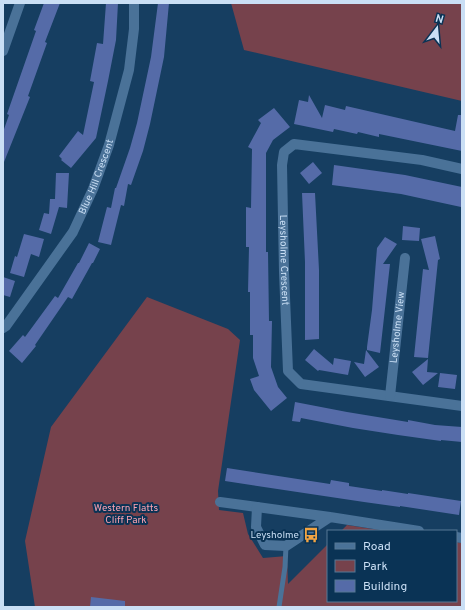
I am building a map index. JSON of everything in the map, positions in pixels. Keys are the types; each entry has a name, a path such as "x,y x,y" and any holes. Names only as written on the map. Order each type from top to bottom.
{"street":[{"path":"3,51 5,40 20,3"},
{"name":"Blue Hill Crescent","path":"3,328 6,326 73,232 93,189 109,145 129,70 134,28 134,3"},
{"name":"Leysholme Crescent","path":"462,169 422,160 294,144 284,152 282,165 288,371 301,384 462,406"},
{"name":"Leysholme View","path":"390,396 405,258"},
{"path":"220,502 413,530"},
{"path":"257,508 256,527 265,545 286,546 330,517"}],"lane":[{"path":"279,607 285,567 286,546"}],"green space":[{"path":"231,3 462,3 462,101 244,50"},
{"name":"Western Flatts Cliff Park","path":"147,297 228,329 240,340 218,491 219,510 243,513 248,534 263,558 287,556 288,584 327,545 327,602 457,602 457,542 462,543 462,607 35,607 25,541 51,427"},
{"path":"347,525 380,530 342,530"}],"building":[{"path":"44,3 60,3 45,42 47,43 28,96 30,97 4,162 3,132 9,115 7,114 36,31 34,30"},
{"path":"106,3 118,3 116,40 96,138 71,168 61,160 62,159 59,156 78,131 83,135 94,82 90,81 97,43 103,44"},
{"path":"158,3 169,3 164,57 143,151 131,185 128,184 124,206 121,205 111,245 98,242 107,207 111,208 115,188 130,148 137,123 151,57"},
{"path":"309,95 322,118 325,105 345,110 346,106 455,131 458,115 462,115 462,151 379,134 379,137 358,132 357,134 334,129 333,132 294,124 299,100 308,102"},
{"path":"274,108 290,127 273,140 266,153 266,252 268,252 269,321 272,321 271,367 278,387 287,398 271,411 254,390 250,379 259,376 253,358 253,335 250,335 250,292 248,292 249,247 246,247 246,207 251,208 252,149 248,147 261,123 258,120"},
{"path":"313,162 322,173 309,184 300,173"},
{"path":"334,165 405,175 462,187 461,207 401,194 332,185"},
{"path":"56,173 69,173 67,208 59,207 51,234 39,230 44,213 49,214 50,199 55,199"},
{"path":"302,193 315,193 319,270 319,339 305,340 305,262"},
{"path":"403,226 420,228 419,241 402,240"},
{"path":"24,234 44,239 39,257 31,254 24,277 10,273"},
{"path":"435,236 440,259 438,260 428,358 414,357 423,269 429,270 421,239"},
{"path":"385,237 397,244 383,264 390,264 380,353 367,350 367,347 372,310 377,248"},
{"path":"89,243 100,249 93,263 72,299 68,297 35,345 36,346 22,363 9,351 23,335 25,337 55,296 58,298"},
{"path":"3,277 15,281 10,297 3,295"},
{"path":"314,349 333,365 334,358 351,361 348,375 318,371 305,360"},
{"path":"366,350 379,367 365,377 354,362 364,364"},
{"path":"428,359 427,372 438,373 423,385 412,372"},
{"path":"440,373 457,375 455,389 438,387"},
{"path":"295,402 408,422 408,420 435,425 462,427 462,442 441,441 398,435 301,418 300,422 292,421"},
{"path":"227,468 330,484 331,480 349,483 349,486 461,501 459,515 225,481"},
{"path":"91,597 125,601 125,607 90,607"}],"place":[{"name":"Leysholme","path":"311,535"}]}
